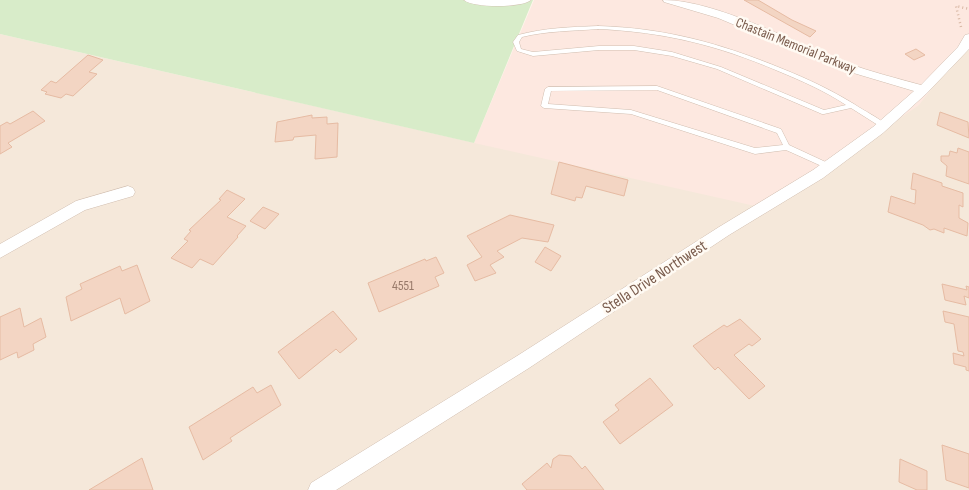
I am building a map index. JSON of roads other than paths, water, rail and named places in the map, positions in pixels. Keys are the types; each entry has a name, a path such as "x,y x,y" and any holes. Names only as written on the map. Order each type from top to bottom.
{"street":[{"path":"469,0 491,2 526,0"},
{"name":"Chastain Memorial Parkway","path":"668,0 722,16 844,66 923,90"},
{"name":"Stella Drive Northwest","path":"318,490 515,367 724,231 828,166 883,126 923,90 962,49 962,36"},
{"path":"0,252 59,216 82,205 128,192"}],"lane":[{"path":"852,106 824,112 719,68 672,54 634,48 607,48 532,54 519,50 516,42 520,36 530,33 586,28 635,28 679,36 732,51 762,62 830,92 852,106 883,126"},
{"path":"787,147 779,131 657,88 548,89 544,106 631,112 756,151 787,147 828,166"}]}
